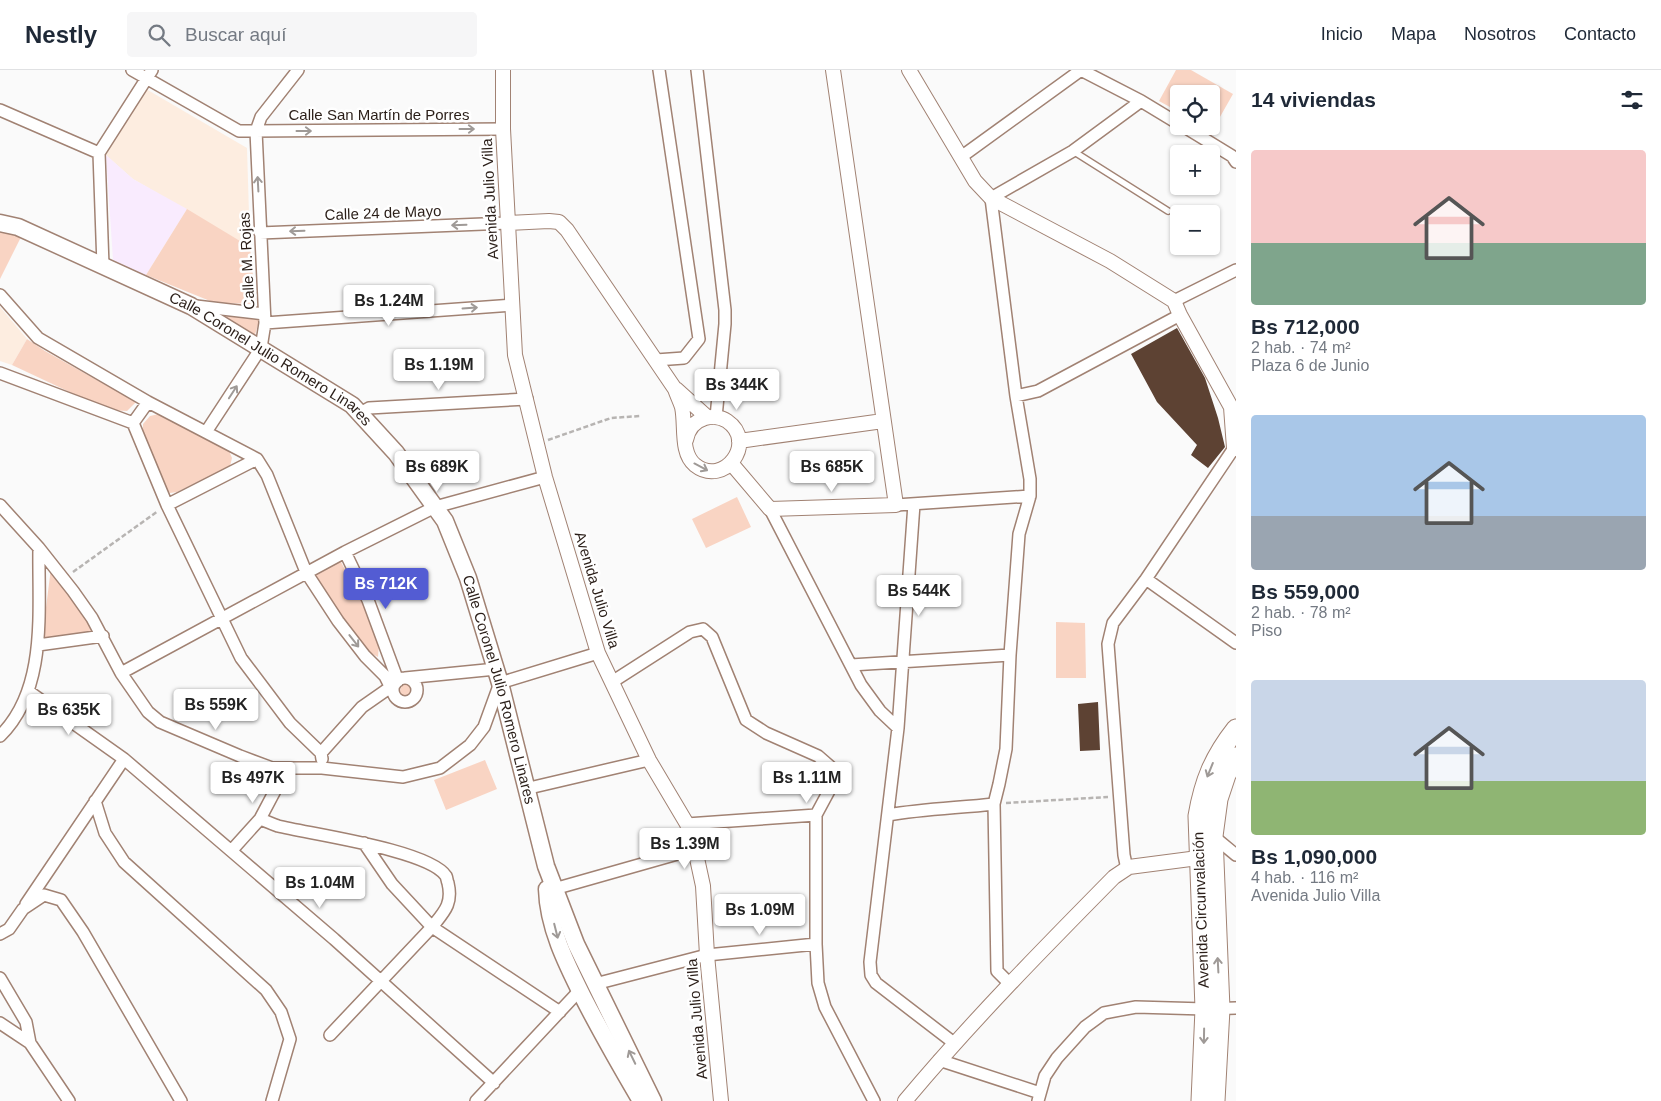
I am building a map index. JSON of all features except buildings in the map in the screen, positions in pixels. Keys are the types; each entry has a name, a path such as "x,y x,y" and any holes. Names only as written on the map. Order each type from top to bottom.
{"highway":[{"name":"Avenida Circunvalación","path":"1215,1101 1220,1009 1206,859 1198,816 1202,792 1211,766 1236,729"},
{"name":"Avenida Circunvalación","path":"1206,859 1213,836 1218,799 1226,775 1236,757"},
{"name":"Avenida Circunvalación","path":"1201,1101 1220,1009"}],"main road":[{"name":"Calle Coronel Julio Romero Linares","path":"0,223 18,227 191,306 352,404 396,453 445,521 468,578 498,676 525,789 546,866 576,944 604,1038 641,1101"},
{"name":"Calle Coronel Julio Romero Linares","path":"546,866 547,898 561,952 588,987 653,1101"}],"street":[{"name":"Calle San Martín de Porres","path":"132,70 149,74 239,131 503,129"},
{"path":"256,131 261,117 298,70"},
{"name":"Avenida Julio Villa","path":"503,70 503,129 516,355 545,476 598,653 649,760 687,824 695,849 703,886 707,955 721,1101"},
{"path":"656,360 684,358 699,339 659,70"},
{"path":"698,70 725,324 712,417"},
{"path":"833,70 896,505"},
{"path":"909,70 975,181 991,198 1110,261 1174,301 1180,315 1234,407 1235,449 1113,623 1109,634 1108,644 1127,869"},
{"path":"960,156 1081,70 1141,101 1170,119"},
{"path":"103,266 98,153 149,74"},
{"path":"991,198 1072,150 1141,101"},
{"path":"0,110 98,153"},
{"name":"Calle M. Rojas","path":"206,432 262,348 264,318 256,131"},
{"path":"1198,135 1235,157"},
{"path":"991,198 1016,396 1030,479 1030,496 1018,534 1006,749 994,804 997,971 1009,983"},
{"path":"508,223 548,220 559,222 567,230 675,389 682,407 687,454 692,462 699,468 708,471 717,471 732,463 736,457 739,440 733,426 725,420 712,417 675,389"},
{"name":"Calle 24 de Mayo","path":"260,233 508,223"},
{"path":"1174,301 1236,270"},
{"path":"0,295 38,338 148,402 257,459 267,475 306,572 338,621 365,656 396,684"},
{"path":"191,306 264,318 512,305"},
{"path":"1016,396 1038,391 1180,315"},
{"path":"0,373 133,423 167,505 241,658 290,723 322,753"},
{"path":"360,413 369,408 527,399"},
{"path":"133,423 148,402"},
{"path":"686,440 691,427 698,421 712,417"},
{"path":"739,440 883,421"},
{"path":"167,505 257,459"},
{"path":"732,463 770,509 862,685 898,728"},
{"path":"122,672 306,572 435,507 545,476"},
{"path":"770,509 896,505 1030,496"},
{"path":"914,504 898,728 870,962 871,975 876,983 954,1043"},
{"path":"0,505 64,578 92,618 122,672 148,712 160,722 272,768 322,768 403,777 440,768 470,745 484,727 498,676"},
{"path":"0,736 21,709 32,681 38,645 39,548"},
{"path":"344,552 368,600 396,684 396,699 403,703 412,701 428,676"},
{"path":"1146,578 1236,643"},
{"path":"612,682 690,632 703,629 712,637 746,720 766,733 818,756 833,769 834,773 830,789 816,815 816,944 818,983 825,1007 874,1101"},
{"path":"38,645 103,636"},
{"path":"322,768 322,753 362,707 369,700 396,684 428,676 498,676 598,653"},
{"path":"851,665 1010,655"},
{"path":"396,684 413,680 418,691"},
{"path":"28,691 124,758 232,850 494,1083"},
{"path":"0,934 9,929 124,758"},
{"path":"525,789 649,760"},
{"path":"232,850 260,819 288,768"},
{"path":"96,801 105,833 124,862 266,990 281,1012 290,1039 272,1101"},
{"path":"888,815 916,810 947,810 994,804"},
{"path":"687,824 816,815"},
{"path":"260,819 276,826 364,843 410,856 433,866 446,876 450,894 447,908 382,982 330,1035"},
{"path":"1213,836 1236,855"},
{"path":"364,843 392,884 432,927 560,1012"},
{"path":"554,888 695,849"},
{"path":"905,1101 939,1060 1009,983 1114,877 1127,869 1146,864 1206,859"},
{"path":"23,909 44,895 61,900 88,941 181,1101"},
{"path":"476,1101 560,1012 588,987 707,955 816,944"},
{"path":"0,978 26,1022 30,1043 69,1101"},
{"path":"939,1060 1039,1097 1046,1076 1057,1058 1085,1027 1104,1013 1136,1007 1220,1009"},
{"path":"0,1024 30,1043"}],"lane":[{"path":"1072,150 1168,211"}],"path":[{"path":"537,444 611,418 640,416"},
{"path":"64,578 167,505"},
{"path":"994,804 1120,797"}],"shaded area":[{"path":"1176,70 1191,70 1217,85 1170,85 1170,107 1159,101"},
{"path":"1220,87 1233,94 1220,117"},
{"path":"146,89 247,148 250,247 133,179 106,155"},
{"path":"106,155 133,179 187,209 146,275 113,260"},
{"path":"187,209 250,247 256,304 215,303 146,275"},
{"path":"0,229 22,235 0,279"},
{"path":"0,307 27,339 12,365 0,361"},
{"path":"204,310 260,318 254,338"},
{"path":"27,339 136,402 127,411 108,410 12,365"},
{"path":"159,414 229,451 232,458 230,466 177,492 170,493 164,488 143,434 143,424 150,416"},
{"path":"737,497 751,527 706,548 692,519"},
{"path":"340,560 362,602 379,644 378,657 367,651 340,615 314,572"},
{"path":"51,568 95,633 42,639"},
{"path":"1056,622 1085,623 1086,678 1056,678"},
{"path":"407,684 412,686 414,691 412,696 407,698 402,696 400,691 402,686"},
{"path":"485,760 497,789 446,810 434,780"}]}
